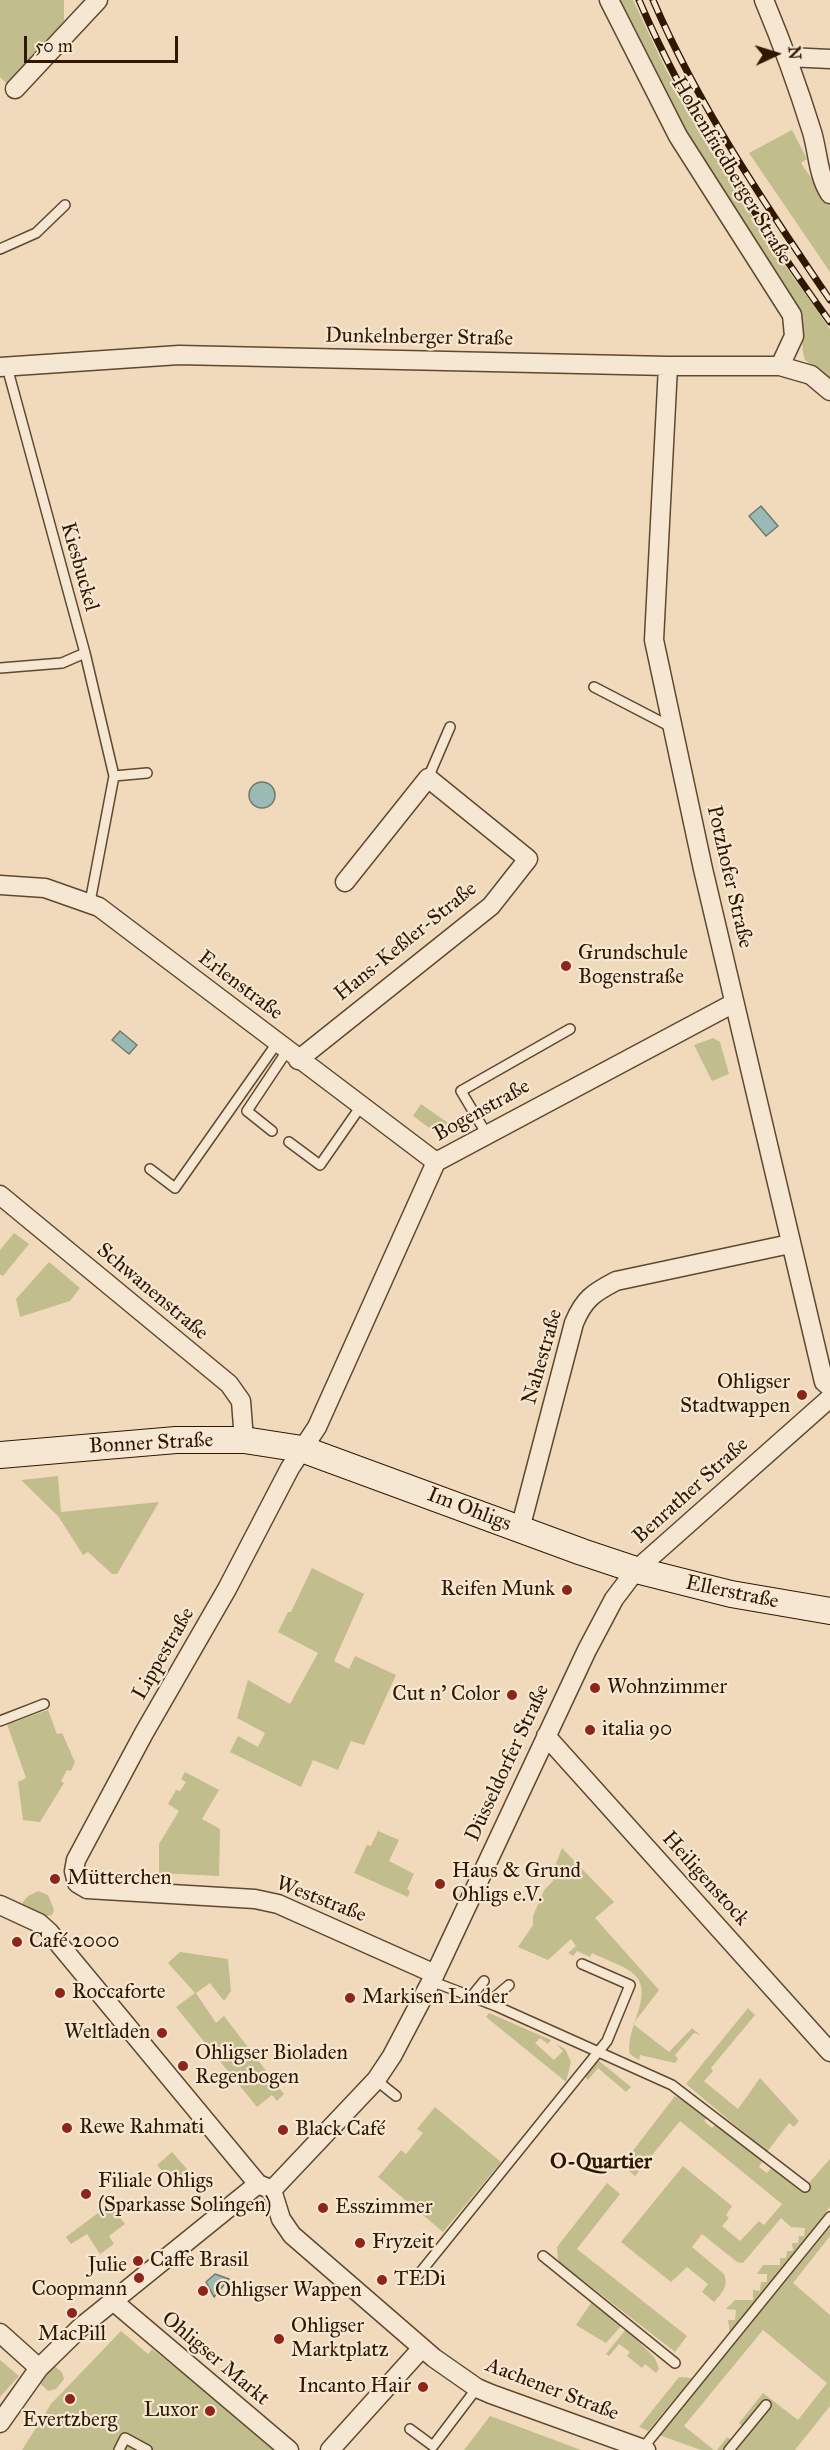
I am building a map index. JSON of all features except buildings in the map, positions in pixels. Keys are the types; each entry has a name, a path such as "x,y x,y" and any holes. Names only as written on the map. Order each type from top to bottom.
{"main road":[{"name":"Bonner Straße","path":"0,1455 176,1440 244,1440 302,1449"},
{"name":"Im Ohligs","path":"302,1449 636,1570"},
{"name":"Ellerstraße","path":"636,1570 731,1594 830,1611"}],"street":[{"path":"15,89 98,0"},
{"name":"Hohenfriedberger Straße","path":"609,0 678,136 792,315 794,336 780,366"},
{"path":"764,0 788,57 812,134 822,176 830,194"},
{"path":"788,57 830,59"},
{"name":"Dunkelnberger Straße","path":"4,367 179,355 668,366 780,366 811,375 830,392"},
{"name":"Potzhofer Straße","path":"668,366 654,640 790,1244 824,1382 830,1387"},
{"path":"345,882 428,778"},
{"name":"Hans-Keßler-Straße","path":"287,1051 491,906 528,859 428,778"},
{"name":"Erlenstraße","path":"0,885 45,888 90,902 436,1162"},
{"name":"Bogenstraße","path":"302,1449 317,1426 436,1162 486,1133 734,1003"},
{"name":"Schwanenstraße","path":"0,1195 236,1392 243,1408 244,1440"},
{"name":"Nahestraße","path":"520,1529 574,1323 582,1304 598,1290 616,1281 790,1244"},
{"name":"Benrather Straße","path":"636,1570 830,1398"},
{"name":"Lippestraße","path":"77,1883 74,1871 76,1860 302,1449"},
{"name":"Düsseldorfer Straße","path":"0,2423 39,2368 81,2327 265,2187 376,2080 392,2056 433,1978 601,1623 614,1599 636,1570"},
{"name":"Heiligenstock","path":"546,1736 830,2052"},
{"name":"Weststraße","path":"77,1883 87,1889 255,1899 278,1904 433,1978"},
{"path":"0,1905 39,1923 49,1932 265,2187"},
{"name":"Aachener Straße","path":"265,2187 292,2235 422,2348 477,2388 644,2449"},
{"name":"Ohligser Markt","path":"113,2301 289,2450"},
{"path":"0,2333 39,2368"},
{"path":"330,2450 422,2348"}],"lane":[{"path":"0,249 36,233 65,205"},
{"name":"Kiesbuckel","path":"4,367 85,653 114,776 90,902"},
{"path":"0,668 62,663 85,653"},
{"path":"594,687 673,728"},
{"path":"428,778 450,727"},
{"path":"114,776 147,773"},
{"path":"486,1133 461,1091 570,1029"},
{"path":"272,1131 247,1111 287,1051"},
{"path":"150,1169 175,1188 287,1051"},
{"path":"289,1142 320,1165 361,1106"},
{"path":"0,1721 44,1704"},
{"path":"419,2274 607,2041 630,1985 582,1964"},
{"path":"433,1978 471,1997 599,2050 672,2085 806,2187"},
{"path":"471,1997 484,1981"},
{"path":"488,2003 509,1985"},
{"path":"376,2080 396,2096"},
{"path":"644,2449 830,2217"},
{"path":"543,2256 675,2363"},
{"path":"410,2429 433,2446 477,2388"},
{"path":"729,2450 766,2405"},
{"path":"118,2450 125,2438 147,2450"}],"shaded area":[{"path":"0,0 64,0 64,21 7,84 0,77"},
{"path":"619,0 633,0 665,68 714,155 769,243 830,329 830,379 805,360 801,313 751,237 681,121"},
{"path":"792,130 807,159 801,163 830,206 830,272 749,153"},
{"path":"713,1038 720,1042 729,1074 712,1081 694,1045"},
{"path":"421,1104 454,1127 439,1135 413,1116"},
{"path":"14,1233 29,1244 3,1276 0,1274 0,1250"},
{"path":"49,1262 80,1288 70,1301 20,1317 16,1299"},
{"path":"58,1476 61,1512 159,1502 117,1574 112,1574 88,1552 83,1555 58,1516 21,1480"},
{"path":"312,1568 364,1594 334,1661 349,1669 355,1656 396,1675 364,1745 351,1741 338,1770 313,1760 301,1787 230,1752 238,1736 258,1747 265,1733 237,1718 248,1680 290,1704 318,1653 278,1632 288,1612 291,1612"},
{"path":"48,1710 57,1734 62,1733 75,1762 71,1771 67,1770 61,1781 64,1783 40,1822 23,1820 18,1782 26,1778 7,1724"},
{"path":"185,1772 219,1790 202,1819 220,1829 219,1876 159,1873 159,1844 179,1811 168,1804 176,1790 180,1791 186,1782 181,1779"},
{"path":"378,1831 399,1840 389,1861 414,1874 407,1889 410,1891 408,1897 354,1873 367,1845 371,1846"},
{"path":"562,1848 614,1902 595,1918 659,1990 635,2021 639,2010 641,1989 638,1979 630,1971 592,1953 590,1957 577,1951 573,1956 568,1953 576,1946 571,1939 548,1960 518,1947 533,1925 533,1916 544,1890 553,1881 553,1871"},
{"path":"38,1891 48,1895 54,1910 52,1915 35,1914 22,1903 28,1896"},
{"path":"180,1952 228,1959 231,1991 224,2001 210,1983 196,1993 216,2023 224,2016 284,2094 277,2101 272,2095 257,2107 176,2007 195,1993 168,1963"},
{"path":"748,2008 755,2015 711,2068 713,2071 704,2081 738,2109 760,2078 799,2121 794,2127 789,2123 767,2152 686,2084"},
{"path":"489,2013 551,2040 548,2044 540,2038 535,2043 554,2060 563,2051 556,2044 565,2049 571,2062 566,2082 486,2017"},
{"path":"634,2025 669,2052 692,2028 700,2035 694,2033 675,2055 678,2059 675,2063 640,2055 639,2060 630,2054 629,2044"},
{"path":"598,2060 631,2087 626,2092 598,2068 588,2080 586,2074"},
{"path":"675,2096 691,2103 708,2116 704,2121 712,2128 717,2123 763,2160 759,2167 767,2173 772,2167 801,2192 830,2159 830,2207 730,2333 728,2320 735,2320 736,2310 726,2309 735,2300 753,2300 753,2290 760,2291 761,2282 767,2282 767,2274 757,2274 763,2265 780,2265 780,2258 786,2258 787,2251 793,2251 792,2243 798,2243 799,2236 804,2236 805,2228 791,2227 781,2218 743,2263 737,2262 702,2234 692,2247 724,2274 726,2282 720,2296 714,2302 702,2292 708,2284 687,2267 671,2282 621,2242 683,2166 732,2206 726,2215 729,2218 722,2226 740,2241 759,2221 764,2225 782,2204 680,2121 635,2176 622,2165"},
{"path":"435,2107 501,2162 443,2232 378,2177 401,2150 406,2154 423,2133 417,2129"},
{"path":"172,2152 192,2175 176,2188 157,2165"},
{"path":"607,2183 620,2194 577,2249 687,2336 675,2352 558,2261 557,2247"},
{"path":"110,2204 125,2224 109,2236 114,2244 100,2254 87,2234 71,2244 66,2237"},
{"path":"830,2225 830,2236 793,2283 830,2315 830,2406 795,2450 717,2450 727,2437 732,2440 743,2427 739,2423 763,2393 798,2420 827,2383 763,2330 684,2426 714,2450 701,2450 659,2435"},
{"path":"591,2303 622,2325 606,2343 576,2325"},
{"path":"626,2329 655,2358 659,2369 656,2373 645,2364 642,2368 627,2356 630,2352 619,2344 609,2356 606,2354"},
{"path":"121,2331 148,2354 152,2349 278,2450 22,2450 51,2404"},
{"path":"31,2348 62,2372 64,2379 56,2389 48,2391 20,2364 19,2361"},
{"path":"0,2360 19,2376 0,2397"},
{"path":"679,2377 692,2378 648,2431 639,2427"},
{"path":"490,2416 581,2450 464,2450"}],"water":[{"path":"761,506 778,526 766,536 749,516"},
{"path":"262,782 271,786 275,795 271,804 262,808 253,804 249,795 253,786"},
{"path":"120,1031 137,1045 129,1054 112,1040"},
{"path":"215,2274 229,2279 214,2297 206,2282"}],"railway":[{"path":"639,0 702,126 777,246 830,322"},
{"path":"653,0 671,40 712,117 830,300"}],"place":[{"name":"Grundschule Bogenstraße","path":"566,966"},
{"name":"Ohligser Stadtwappen","path":"802,1395"},
{"name":"Reifen Munk","path":"567,1590"},
{"name":"Wohnzimmer","path":"595,1688"},
{"name":"Cut n' Color","path":"512,1695"},
{"name":"italia 90","path":"590,1730"},
{"name":"Mütterchen","path":"55,1879"},
{"name":"Haus & Grund Ohligs e.V.","path":"440,1884"},
{"name":"Café 2000","path":"17,1942"},
{"name":"Roccaforte","path":"60,1993"},
{"name":"Markisen Linder","path":"350,1998"},
{"name":"Weltladen","path":"162,2033"},
{"name":"Ohligser Bioladen Regenbogen","path":"183,2066"},
{"name":"Rewe Rahmati","path":"67,2128"},
{"name":"Black Café","path":"283,2130"},
{"name":"Filiale Ohligs (Sparkasse Solingen)","path":"86,2194"},
{"name":"Esszimmer","path":"323,2208"},
{"name":"Fryzeit","path":"360,2243"},
{"name":"Caffe Brasil","path":"138,2261"},
{"name":"Julie Coopmann","path":"139,2278"},
{"name":"TEDi","path":"382,2280"},
{"name":"Ohligser Wappen","path":"203,2291"},
{"name":"MacPill","path":"72,2313"},
{"name":"Ohligser Marktplatz","path":"279,2339"},
{"name":"Incanto Hair","path":"423,2387"},
{"name":"Evertzberg","path":"70,2399"},
{"name":"Luxor","path":"210,2411"}],"district":[{"name":"O-Quartier","path":"601,2163"}]}
